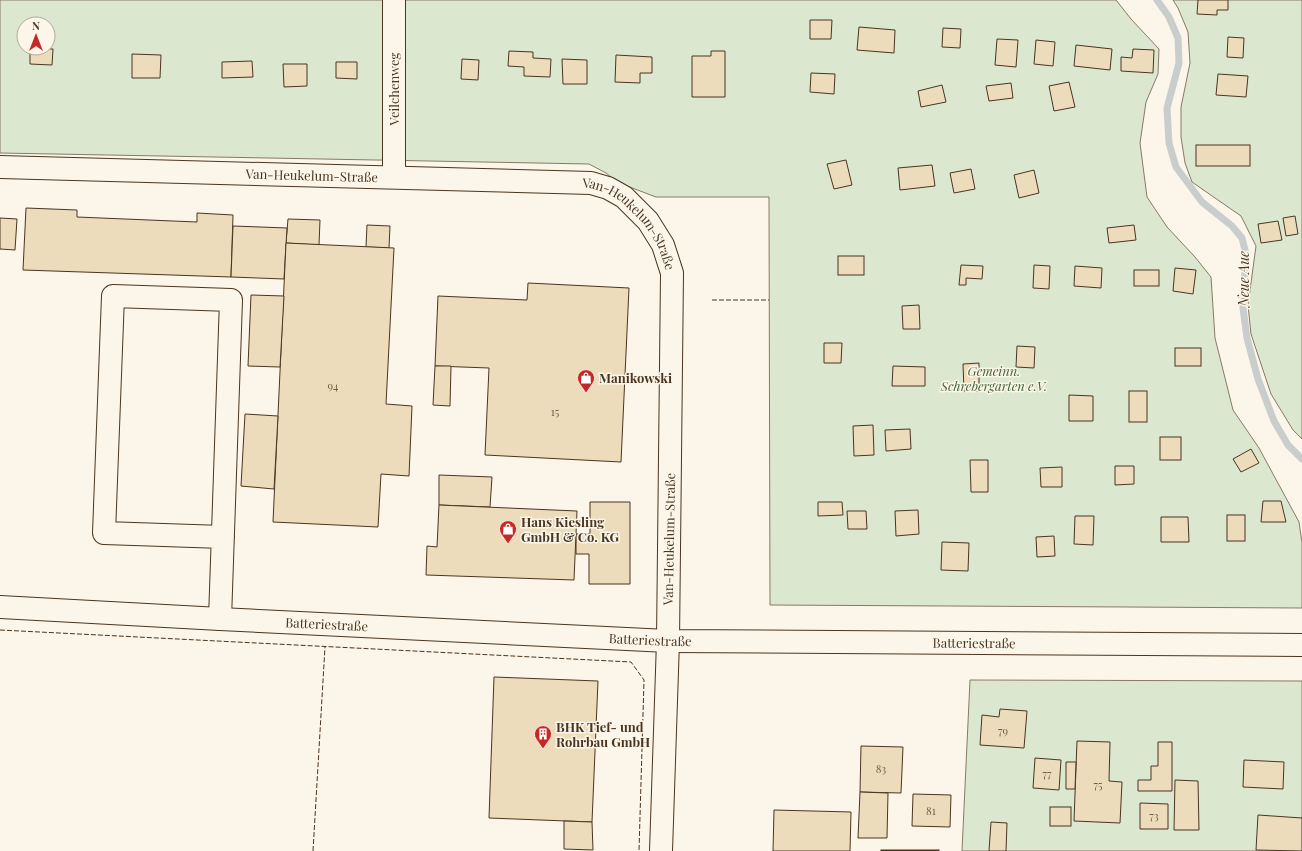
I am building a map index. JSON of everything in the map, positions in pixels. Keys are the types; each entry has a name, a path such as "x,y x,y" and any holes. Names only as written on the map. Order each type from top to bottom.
{"street":[{"name":"Veilchenweg","path":"394,0 394,177"},
{"name":"Van-Heukelum-Straße","path":"0,167 592,183 608,188 624,197 648,221 663,245 672,273 668,641 661,851"},
{"path":"220,619 223,538 231,300 113,296 104,533 223,538"},
{"name":"Batteriestraße","path":"0,606 220,619 668,641 1302,645"}],"green space":[{"name":"Gemeinn. Schrebergarten e.V.","path":"0,0 1116,0 1131,19 1159,49 1158,74 1146,102 1140,143 1147,197 1167,227 1195,257 1211,277 1215,338 1233,410 1259,448 1299,522 1302,543 1302,608 770,605 769,197 656,197 619,183 606,173 589,164 0,153"},
{"path":"1173,0 1302,0 1302,439 1293,430 1271,394 1251,334 1248,305 1256,246 1241,216 1192,182 1185,163 1181,137 1181,107 1190,63 1188,32"},
{"path":"970,680 1302,681 1302,851 962,851"}],"building":[{"path":"1198,0 1228,0 1228,10 1217,10 1217,15 1197,14"},
{"path":"810,20 832,20 831,39 810,39"},
{"path":"859,27 895,30 894,53 857,50"},
{"path":"943,28 961,29 960,48 942,47"},
{"path":"1228,37 1244,38 1243,58 1227,57"},
{"path":"997,39 1018,40 1016,67 995,65"},
{"path":"1036,40 1055,42 1053,66 1034,64"},
{"path":"1076,45 1112,49 1110,70 1074,66"},
{"path":"1133,49 1154,50 1153,73 1121,71 1121,57 1132,58"},
{"path":"509,51 533,52 533,58 551,59 550,77 524,76 524,67 508,66"},
{"path":"711,51 725,51 725,97 692,97 692,56 711,56"},
{"path":"132,54 161,55 160,78 132,78"},
{"path":"616,55 652,57 652,73 640,73 640,83 615,82"},
{"path":"30,56 53,56 52,65 30,64"},
{"path":"462,59 479,60 478,80 461,79"},
{"path":"562,59 587,60 587,84 563,84"},
{"path":"252,61 253,77 222,78 222,62"},
{"path":"336,62 357,62 357,79 336,78"},
{"path":"283,64 307,64 307,86 284,87"},
{"path":"811,73 835,74 834,94 810,92"},
{"path":"1218,74 1248,76 1246,97 1216,95"},
{"path":"1069,82 1075,107 1054,111 1049,86"},
{"path":"1011,83 1013,98 989,101 986,86"},
{"path":"942,85 946,102 921,107 918,91"},
{"path":"1196,145 1250,145 1250,166 1196,166"},
{"path":"846,160 852,185 834,189 827,164"},
{"path":"932,165 935,186 900,190 898,168"},
{"path":"971,169 975,189 954,193 950,173"},
{"path":"1034,170 1039,193 1019,198 1014,175"},
{"path":"26,208 77,210 77,217 197,222 197,213 233,215 231,277 23,270"},
{"path":"1295,216 1298,234 1286,236 1283,218"},
{"path":"0,218 17,219 15,250 0,249"},
{"path":"288,219 320,220 319,245 286,243"},
{"path":"1278,221 1282,240 1261,243 1258,224"},
{"path":"367,225 390,226 389,248 366,247"},
{"path":"1134,225 1136,240 1109,243 1107,228"},
{"path":"233,226 287,228 284,279 231,277"},
{"path":"286,243 394,248 386,404 412,406 409,476 381,474 378,527 273,522"},
{"path":"838,256 864,256 864,275 838,275"},
{"path":"961,265 983,266 982,279 966,278 966,285 959,285"},
{"path":"1034,265 1050,266 1049,289 1033,288"},
{"path":"1075,266 1102,268 1101,288 1074,286"},
{"path":"1175,268 1196,270 1193,294 1173,291"},
{"path":"1134,270 1159,270 1159,286 1134,286"},
{"path":"528,283 629,288 621,462 485,455 489,368 435,366 438,296 527,300"},
{"path":"251,295 284,296 280,367 248,366"},
{"path":"919,305 920,329 903,329 902,306"},
{"path":"824,343 842,343 841,363 824,363"},
{"path":"1017,346 1035,347 1034,368 1016,367"},
{"path":"1175,348 1201,348 1201,366 1175,366"},
{"path":"979,363 979,391 964,391 963,364"},
{"path":"435,366 451,366 450,406 433,405"},
{"path":"893,366 925,367 925,386 892,386"},
{"path":"1129,391 1147,391 1147,422 1129,422"},
{"path":"1069,395 1093,396 1093,421 1069,421"},
{"path":"245,414 278,416 274,489 241,486"},
{"path":"873,425 874,455 854,456 853,426"},
{"path":"910,429 911,449 886,451 885,430"},
{"path":"1160,437 1181,437 1181,460 1160,460"},
{"path":"1251,449 1259,463 1241,472 1233,459"},
{"path":"970,460 988,460 988,492 971,492"},
{"path":"1115,466 1134,466 1134,484 1115,485"},
{"path":"1062,467 1062,487 1041,487 1040,468"},
{"path":"439,475 492,477 490,507 439,505"},
{"path":"1263,501 1281,501 1286,522 1261,522"},
{"path":"590,502 630,502 630,584 589,584 589,554 576,554 576,534 590,534"},
{"path":"818,502 842,502 843,515 818,516"},
{"path":"439,505 577,511 574,580 426,575 427,546 437,547"},
{"path":"918,510 919,534 896,536 895,511"},
{"path":"847,511 866,511 867,529 848,529"},
{"path":"1227,515 1245,515 1245,541 1227,541"},
{"path":"1075,516 1094,516 1093,545 1074,544"},
{"path":"1161,517 1188,517 1189,542 1161,542"},
{"path":"1054,536 1055,556 1037,557 1036,537"},
{"path":"942,542 969,543 968,571 941,570"},
{"name":"BHK Tief- und Rohrbau GmbH","path":"494,677 598,681 592,822 489,818"},
{"path":"1000,709 1027,711 1024,748 980,745 982,715 999,717"},
{"path":"1077,741 1110,742 1109,781 1122,782 1120,823 1074,821"},
{"path":"1158,742 1172,742 1172,791 1138,791 1138,780 1151,780 1151,766 1158,766"},
{"path":"861,746 903,747 901,793 860,792"},
{"path":"1035,758 1061,760 1059,790 1033,788"},
{"path":"1244,760 1284,762 1283,789 1243,787"},
{"path":"1066,762 1076,762 1075,789 1066,789"},
{"path":"1175,780 1198,781 1199,830 1174,830"},
{"path":"860,792 888,793 887,838 858,838"},
{"path":"913,794 951,795 950,827 912,826"},
{"path":"1140,803 1168,804 1168,829 1140,829"},
{"path":"1050,807 1071,807 1071,826 1050,826"},
{"path":"774,810 851,812 850,851 773,851"},
{"path":"1258,815 1302,818 1302,851 1256,850"},
{"path":"564,821 592,822 593,850 564,849"},
{"path":"991,822 1007,823 1006,851 989,851"},
{"path":"939,850 939,851 881,851"}],"waterway":[{"name":"Neue Aue","path":"1157,0 1169,17 1178,38 1179,63 1167,108 1169,143 1176,167 1202,202 1232,226 1242,238 1246,254 1243,308 1247,338 1258,379 1274,421 1288,445 1302,459"}],"fence":[{"path":"712,300 769,300"},
{"path":"0,630 631,662 644,680 639,851"},
{"path":"313,851 325,647"}],"place":[{"name":"Manikowski","path":"586,393"},
{"name":"Hans Kiesling GmbH & Co. KG","path":"508,544"},
{"name":"BHK Tief- und Rohrbau GmbH","path":"543,749"}]}
